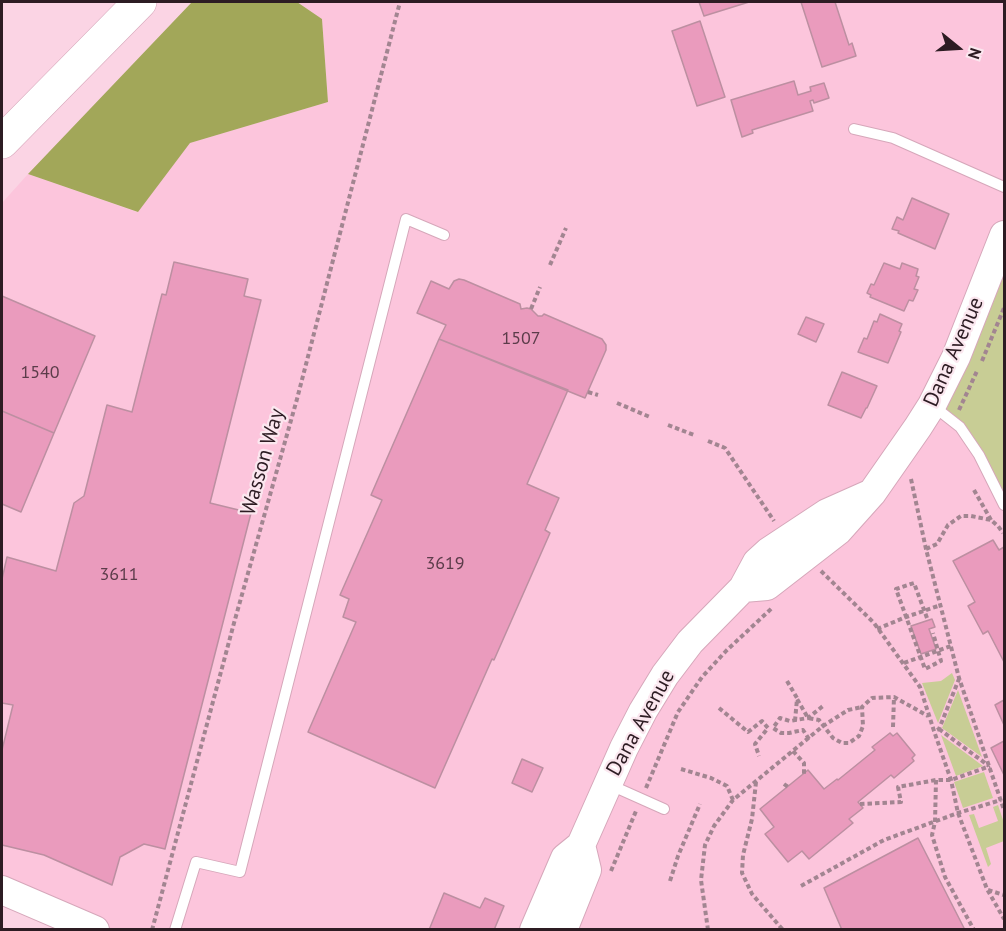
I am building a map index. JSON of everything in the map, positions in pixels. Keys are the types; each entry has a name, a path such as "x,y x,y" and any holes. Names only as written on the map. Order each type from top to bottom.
{"highway":[{"path":"2,142 140,2"}],"street":[{"name":"Dana Avenue","path":"534,930 565,858 581,845 643,711 665,675 690,642 743,588 757,562 768,552 827,513 872,493 918,427 932,405 956,357 1005,235"},
{"path":"563,930 587,870 581,845"},
{"path":"2,890 95,930"}],"lane":[{"path":"854,129 893,138 1005,187"},
{"path":"175,930 196,862 240,872 406,219 444,235"},
{"path":"932,405 960,427 979,455 1005,505"},
{"path":"608,784 664,809"}],"path":[{"name":"Wasson Way","path":"153,930 231,634 300,388 400,2"},
{"path":"550,265 566,228"},
{"path":"531,309 540,287"},
{"path":"588,392 598,395"},
{"path":"617,403 650,417"},
{"path":"668,425 694,435"},
{"path":"708,441 725,448 778,527"},
{"path":"904,486 911,479 926,549 959,678 1005,810"},
{"path":"974,490 991,520 1003,534"},
{"path":"926,549 937,544 948,525 961,516 991,520"},
{"path":"813,577 826,567"},
{"path":"820,571 874,623 920,687 936,730 958,813 987,889 1005,919"},
{"path":"927,618 914,583 896,589 925,669 941,661 933,633"},
{"path":"877,629 940,605"},
{"path":"609,875 678,712 702,677 733,644 775,606"},
{"path":"904,663 951,646"},
{"path":"936,730 959,678"},
{"path":"787,681 808,718"},
{"path":"708,930 700,880 705,845 714,826 733,800 824,726 848,710 862,707 872,698 894,698 929,716"},
{"path":"893,727 894,698"},
{"path":"795,721 797,699"},
{"path":"808,718 823,706"},
{"path":"809,739 803,730 781,733 773,728 780,718 790,721 808,718 819,720 834,738 842,743 849,743 860,736 863,726 862,707"},
{"path":"719,708 748,732 762,721 768,728 755,744 759,756"},
{"path":"936,730 990,766"},
{"path":"793,751 804,764 804,774"},
{"path":"860,804 900,802 898,787 936,780 951,780 990,766"},
{"path":"681,769 711,778 727,786 733,800"},
{"path":"936,780 932,835 945,877 974,930"},
{"path":"756,782 742,873 752,894 783,930"},
{"path":"801,886 884,840 1001,800"},
{"path":"670,881 700,804"},
{"path":"987,889 1005,895"}],"shaded area":[{"path":"297,2 1004,3 1004,929 88,930 2,890 2,203 28,174 137,212 190,143 328,102 322,19"}],"green space":[{"path":"192,2 297,2 322,19 328,102 190,143 138,212 28,174"},
{"path":"1004,235 1004,505 960,427 932,405"},
{"path":"952,673 955,680 938,723 922,683 941,681"},
{"path":"958,690 982,757 942,728"},
{"path":"941,735 983,766 956,776"},
{"path":"984,772 993,798 963,808 954,782"},
{"path":"998,805 1004,823 1004,841 986,848 991,864 988,867 969,815 974,814 979,828 998,821 993,807"}],"building":[{"path":"699,2 749,2 704,16"},
{"path":"801,2 835,2 849,45 852,43 856,56 822,67"},
{"path":"700,21 725,97 697,106 672,31"},
{"path":"794,81 798,95 811,91 810,87 824,83 829,98 814,103 813,100 810,101 813,111 752,130 753,133 742,137 731,100"},
{"path":"912,198 949,214 935,249 892,229 897,217 903,220"},
{"path":"174,262 248,279 244,296 261,300 210,503 251,513 165,849 144,844 120,857 112,885 44,855 2,845 2,750 13,705 2,703 2,579 7,557 56,571 74,503 84,496 107,405 132,412 162,294 166,295"},
{"path":"884,263 900,269 902,263 918,269 916,276 919,277 914,289 918,290 913,301 909,300 904,311 870,297 871,295 867,293 871,284 874,285"},
{"path":"459,279 520,304 521,309 531,309 538,316 544,314 602,339 606,350 585,398 439,339 446,325 417,313 431,281 449,289 454,281"},
{"path":"2,296 95,336 54,433 2,411"},
{"path":"880,314 902,324 888,363 858,352 864,338 867,339 874,321 877,322"},
{"path":"806,317 824,324 816,342 798,334"},
{"path":"439,339 568,390 527,484 559,498 545,530 550,533 435,788 308,732 356,622 343,617 349,599 340,595 382,500 371,495"},
{"path":"842,372 877,386 861,418 828,405"},
{"path":"2,411 54,433 21,512 2,504"},
{"path":"993,540 999,550 1004,547 1004,662 988,631 983,634 968,606 975,602 953,561"},
{"path":"932,619 935,627 929,629 936,649 921,654 911,626"},
{"path":"1004,700 1004,725 995,705"},
{"path":"890,733 893,736 897,733 915,755 912,758 914,761 894,778 891,775 858,802 863,808 849,819 853,823 809,859 802,851 788,862 765,834 774,827 760,809 808,770 824,789 875,750 872,747"},
{"path":"1004,741 1004,775 991,748"},
{"path":"522,759 543,768 532,792 512,783"},
{"path":"918,838 965,930 842,930 824,888"},
{"path":"444,893 480,908 485,898 504,906 494,930 429,930"}]}
